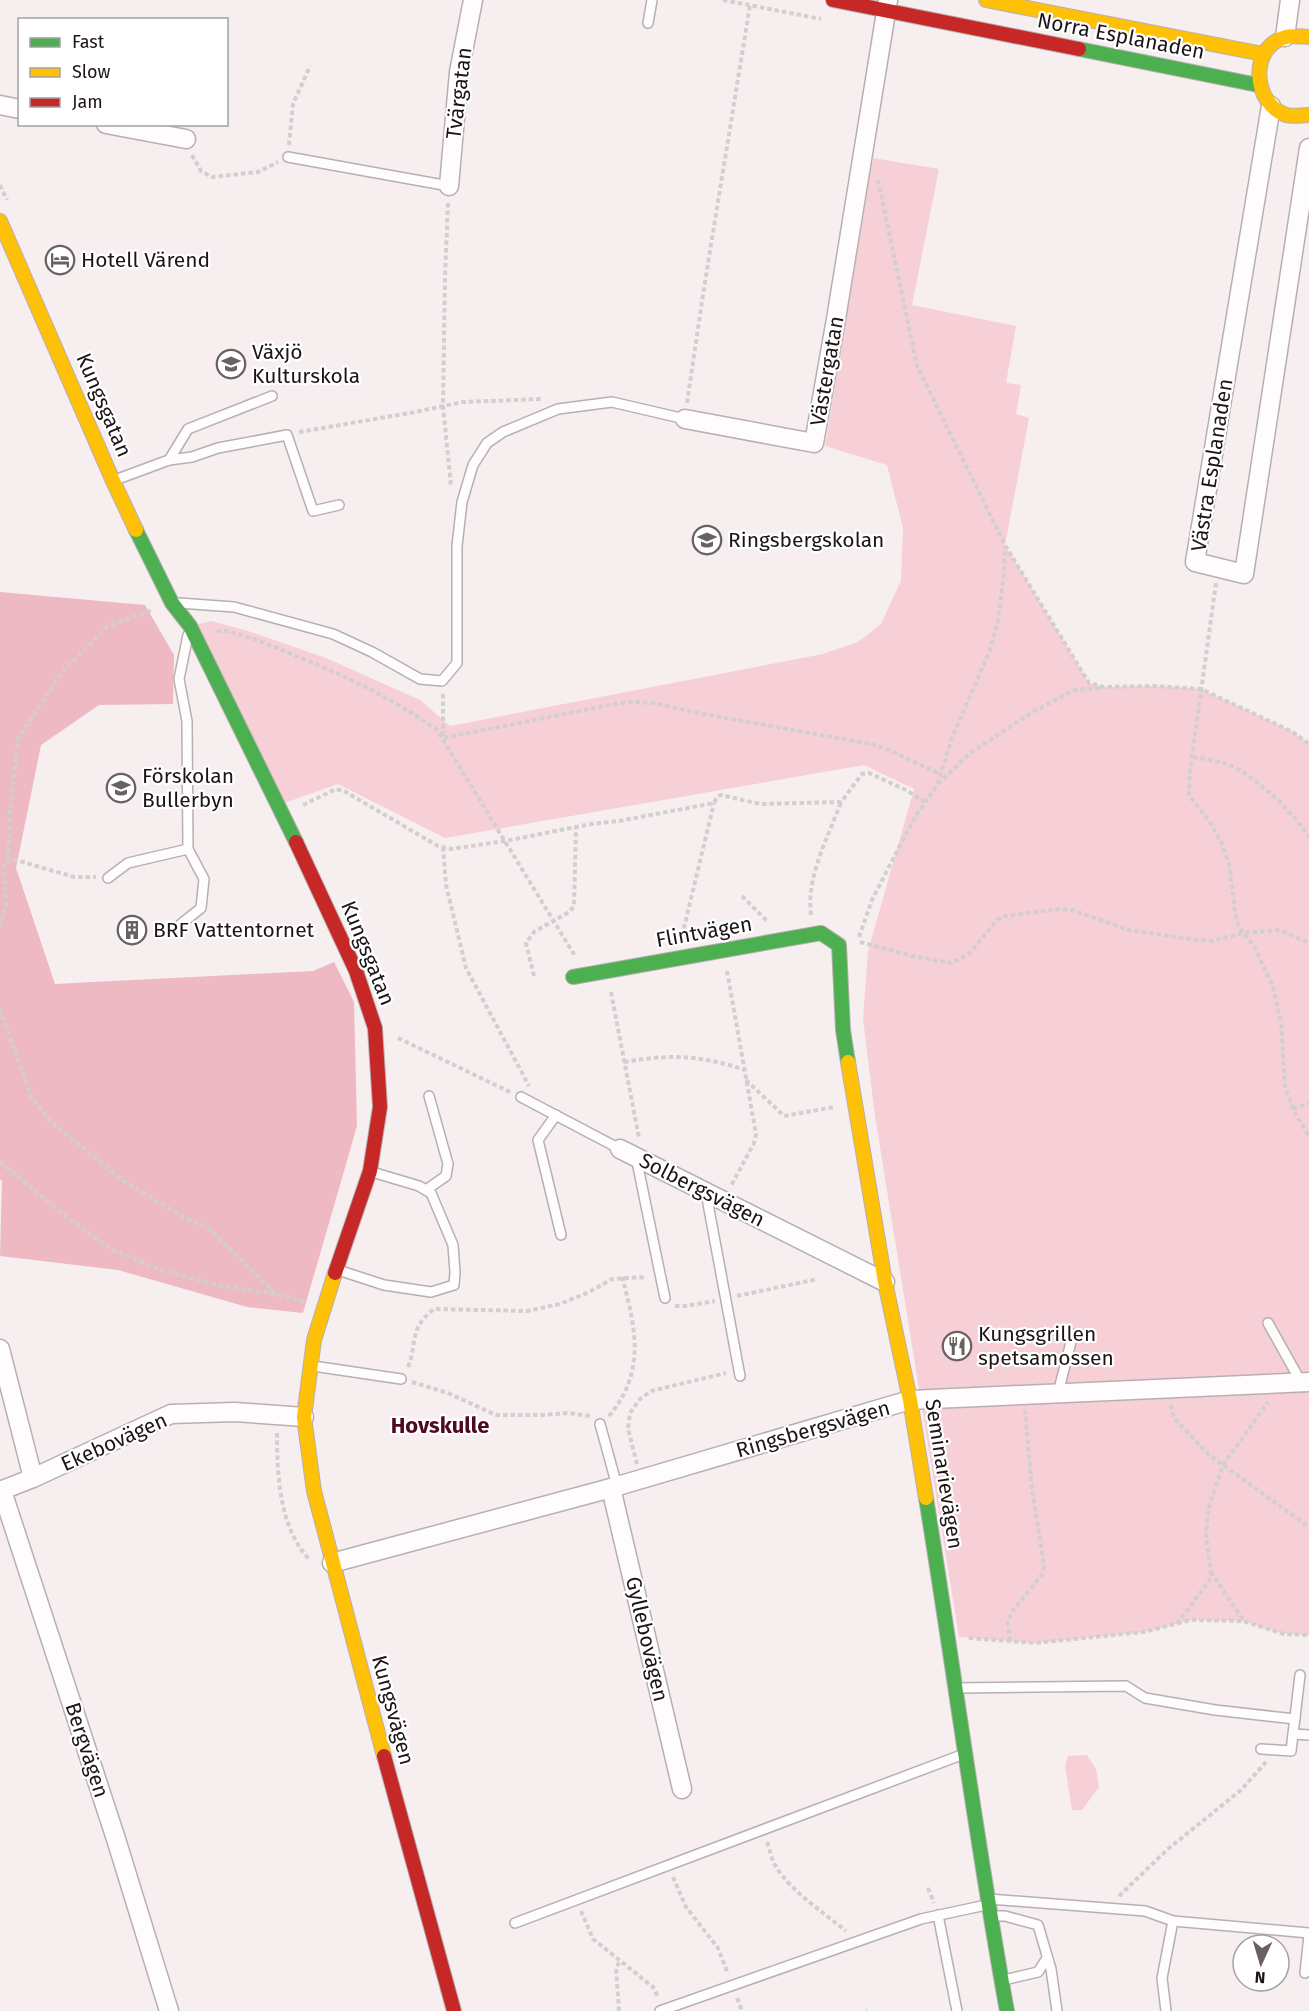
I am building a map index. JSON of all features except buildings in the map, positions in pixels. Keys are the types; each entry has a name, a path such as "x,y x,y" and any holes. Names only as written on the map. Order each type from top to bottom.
{"street":[{"name":"Tvärgatan","path":"449,186 459,72 473,0"},
{"name":"Norra Esplanaden","path":"833,0 888,5 1258,85"},
{"name":"Norra Esplanaden","path":"986,0 1263,54"},
{"path":"1285,37 1290,0"},
{"name":"Västergatan","path":"685,418 814,443 888,5"},
{"path":"1309,36 1285,37 1268,48 1263,54 1258,70 1258,85 1263,97 1271,106 1292,116 1309,115"},
{"path":"0,105 18,109"},
{"name":"Västra Esplanaden","path":"1271,106 1196,562 1244,574 1309,148"},
{"path":"117,126 186,139"},
{"name":"Kungsgatan","path":"0,221 113,481 158,576 172,603 190,626 283,814 356,971 375,1028 380,1107 370,1171 314,1340 304,1417"},
{"name":"Seminarievägen","path":"814,934 821,933 838,945 843,1030 885,1282 910,1400 949,1637 988,1907 1007,2011"},
{"name":"Flintvägen","path":"579,975 814,934"},
{"name":"Solbergsvägen","path":"633,1155 885,1282"},
{"path":"0,1349 33,1478"},
{"name":"Ringsbergsvägen","path":"323,1565 614,1487 910,1400 1305,1382"},
{"name":"Ekebovägen","path":"1,1491 171,1414 236,1412 304,1417"},
{"name":"Kungsvägen","path":"304,1417 323,1565 454,2011"},
{"name":"Gyllebovägen","path":"614,1487 682,1789"},
{"name":"Bergvägen","path":"1,1491 116,1839 169,2011"}],"lane":[{"path":"648,23 652,0"},
{"path":"288,157 449,186"},
{"path":"169,460 188,429 272,396"},
{"name":"Västergatan","path":"442,681 457,663 457,546 462,502 473,465 487,443 503,432 558,409 612,402 685,418"},
{"path":"113,481 169,460 192,457 218,448 287,435 313,511 339,505"},
{"path":"172,603 234,607 333,634 372,652 420,679 442,681"},
{"path":"181,924 201,908 204,879 188,849 187,721 179,679 190,626"},
{"path":"108,878 128,863 188,849"},
{"path":"426,1190 446,1176 448,1164 429,1096"},
{"name":"Solbergsvägen","path":"521,1097 633,1155"},
{"path":"556,1115 538,1140 561,1235"},
{"path":"633,1155 665,1298"},
{"path":"336,1269 384,1285 431,1292 454,1285 453,1245 431,1193 419,1186 370,1171"},
{"path":"706,1192 739,1373"},
{"path":"1268,1323 1305,1382"},
{"path":"1058,1393 1073,1334"},
{"path":"311,1366 401,1379"},
{"path":"600,1424 614,1487"},
{"path":"1261,1749 1291,1751 1300,1675"},
{"path":"956,1688 1126,1686 1145,1698 1215,1710 1295,1719"},
{"path":"1293,1734 1309,1735"},
{"path":"515,1923 966,1753"},
{"path":"988,1907 1005,1916 1038,1925 1057,2011"},
{"path":"663,2010 921,1919 988,1907 1107,1908 1144,1911 1173,1922 1309,1934 1305,1973"},
{"path":"938,1915 957,2011"},
{"path":"1166,2011 1162,1978 1173,1922"},
{"path":"1001,1980 1038,1972 1047,1958"}],"path":[{"path":"685,418 750,5"},
{"path":"186,139 201,171 212,177 258,172 288,157 293,104 310,66"},
{"path":"876,172 917,366 1005,545 1089,683 1104,687"},
{"path":"0,185 9,206"},
{"path":"449,186 443,406 451,488"},
{"path":"287,435 318,427 463,402 544,399"},
{"path":"937,785 952,738 990,650 1004,574 1005,545"},
{"path":"1219,568 1188,795 1211,824 1221,844 1229,864 1236,919 1243,933 1254,945 1273,987 1282,1033 1285,1087 1293,1109 1309,1137"},
{"path":"0,928 6,903 4,866 8,860 10,811 18,739 61,673 108,626 172,603"},
{"path":"198,642 222,630 248,636 357,681 406,708 437,730 554,921 579,975"},
{"path":"442,681 443,738"},
{"path":"1309,744 1293,732 1201,689 1154,686 1074,690 1031,713 970,753 937,785 925,802 872,900 858,942 951,963 969,954 997,920 1005,916 1059,909 1072,910 1129,930 1197,940 1212,941 1243,933 1280,930 1309,943"},
{"path":"443,738 620,704 654,703 872,744 939,774"},
{"path":"1192,757 1232,766 1258,784 1283,806 1300,823 1309,837"},
{"path":"814,934 809,900 811,883 842,802 862,774 869,773 906,790 925,802"},
{"path":"283,814 336,789 344,791 416,834 450,849 714,803"},
{"path":"676,958 717,797 721,795 760,804 842,802"},
{"path":"534,976 526,943 534,932 574,906 576,827"},
{"path":"443,847 446,885 466,968 541,1107"},
{"path":"8,860 16,860 74,877 108,878"},
{"path":"742,896 784,939"},
{"path":"723,1201 754,1143 756,1134 724,950"},
{"path":"607,971 624,1062 633,1155"},
{"path":"0,1009 31,1096 50,1120 124,1181 185,1218 208,1228 276,1294"},
{"path":"394,1028 397,1044"},
{"path":"396,1037 521,1097"},
{"path":"624,1062 658,1056 677,1056 727,1064 745,1070"},
{"path":"747,1080 784,1116 855,1103"},
{"path":"1293,1109 1309,1103"},
{"path":"0,1162 110,1249 164,1271 218,1285 276,1294 324,1308"},
{"path":"622,1277 632,1321 635,1362 622,1394 611,1413 600,1424 589,1415 569,1413 496,1414 448,1393 401,1379 409,1364 414,1337 422,1318 434,1309 526,1311 560,1304 612,1279 622,1277 661,1278"},
{"path":"641,1479 628,1429 630,1413 640,1399 651,1391 739,1373"},
{"path":"1177,1624 1209,1581 1211,1572 1206,1537 1208,1510 1223,1465 1269,1401 1268,1383"},
{"path":"1169,1388 1174,1418 1208,1454 1249,1486 1309,1527"},
{"path":"1010,1641 1008,1623 1011,1613 1042,1573 1044,1566 1032,1489 1024,1395"},
{"path":"277,1415 277,1460 280,1488 288,1520 301,1550 323,1565"},
{"path":"1211,1572 1243,1621"},
{"path":"949,1637 1035,1643 1144,1632 1191,1620 1243,1621 1284,1634 1309,1635"},
{"path":"1107,1908 1167,1849 1241,1790 1277,1750"},
{"path":"763,1830 774,1864 781,1873 796,1889 858,1942"},
{"path":"670,1865 686,1907 718,1948 733,1985"},
{"path":"577,1900 593,1939 653,1987 663,2010"},
{"path":"619,2011 616,1968 620,1961"}],"shaded area":[{"path":"873,158 939,169 912,305 1016,326 1006,383 1021,385 1016,414 1029,418 1005,545 1089,683 1104,687 1154,686 1201,689 1293,732 1309,744 1309,1635 1284,1634 1243,1621 1191,1620 1144,1632 1035,1643 959,1637 875,1116 863,1019 868,951 914,789 864,765 445,838 338,784 279,805 190,626 211,621 245,630 326,658 420,700 450,726 823,654 858,642 881,624 901,581 903,528 887,465 825,446"},
{"path":"0,592 145,605 174,655 173,704 99,705 41,745 16,868 55,984 313,971 334,962 354,1002 357,1126 303,1313 247,1307 118,1270 0,1256 2,1181 0,1179"},
{"path":"1087,1755 1096,1769 1099,1787 1082,1810 1072,1810 1065,1766 1068,1756"}],"traffic: fast":[{"path":"1079,49 1258,85"},
{"path":"136,530 172,603 190,626 296,842"},
{"path":"573,977 821,933 839,945 843,1030 848,1062"},
{"path":"926,1498 1007,2011"}],"traffic: slow":[{"path":"986,0 1263,54"},
{"path":"1309,37 1288,36 1274,43 1265,52 1259,76 1261,88 1275,109 1289,116 1309,115"},
{"path":"0,221 136,530"},
{"path":"848,1062 885,1282 910,1400 926,1498"},
{"path":"335,1273 314,1340 304,1417 314,1491 384,1756"}],"traffic: jam":[{"path":"833,0 1079,49"},
{"path":"296,842 356,971 375,1028 380,1107 370,1171 335,1273"},
{"path":"384,1756 454,2011"}],"place":[{"name":"Hotell Värend","path":"60,260"},
{"name":"Växjö Kulturskola","path":"231,364"},
{"name":"Ringsbergskolan","path":"707,540"},
{"name":"Förskolan Bullerbyn","path":"121,788"},
{"name":"BRF Vattentornet","path":"132,930"},
{"name":"Kungsgrillen spetsamossen","path":"957,1346"}],"district":[{"name":"Hovskulle","path":"440,1425"}]}
